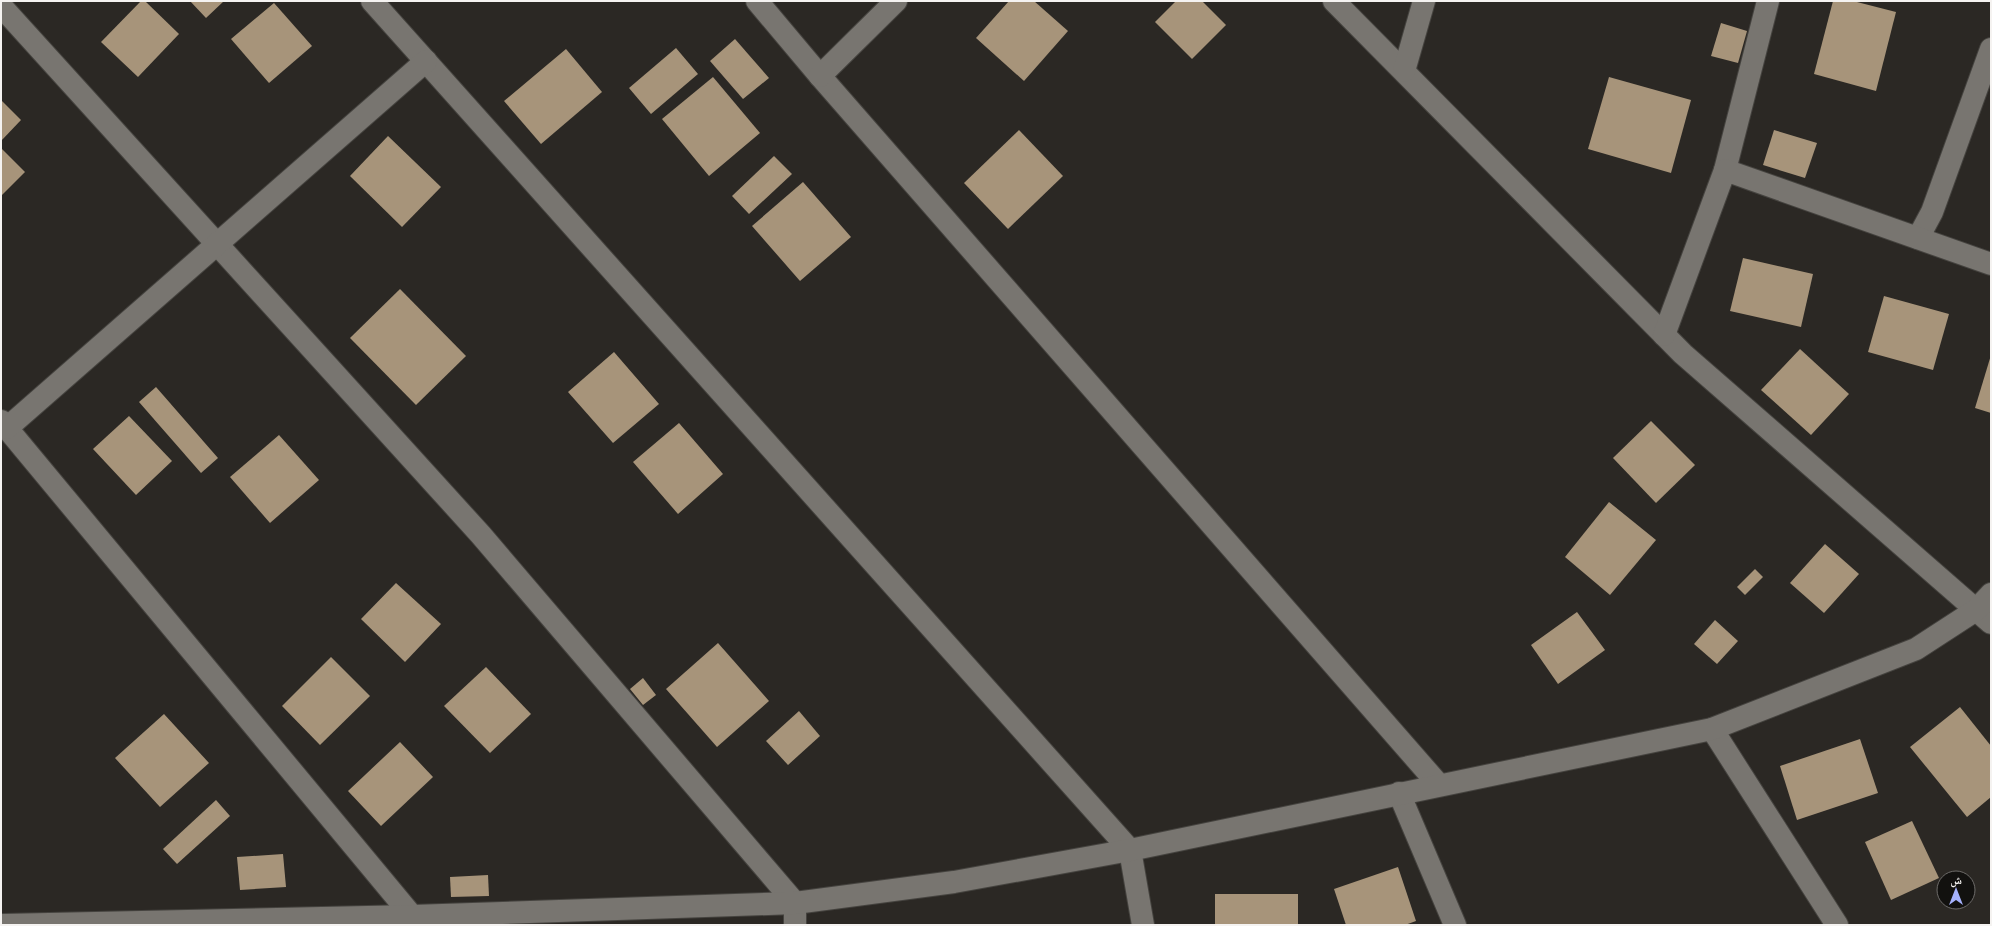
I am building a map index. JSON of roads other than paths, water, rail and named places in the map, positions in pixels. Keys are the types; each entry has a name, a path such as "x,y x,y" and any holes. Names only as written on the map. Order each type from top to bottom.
{"street":[{"path":"372,1 1130,850 1144,925"},
{"path":"757,1 820,76 1439,785"},
{"path":"820,76 896,1"},
{"path":"1334,1 1683,354 1983,617"},
{"path":"1404,71 1424,1"},
{"path":"1664,335 1725,170 1768,1"},
{"path":"5,7 481,535 795,903 796,925"},
{"path":"1918,238 1932,212 1991,49"},
{"path":"412,916 4,425 218,245 426,61"},
{"path":"1725,170 1991,264"},
{"path":"3,925 412,916 795,903 954,882 1130,850 1712,729 1916,649 1983,617 1991,594"},
{"path":"1712,729 1837,925"},
{"path":"1399,793 1455,925"}]}
